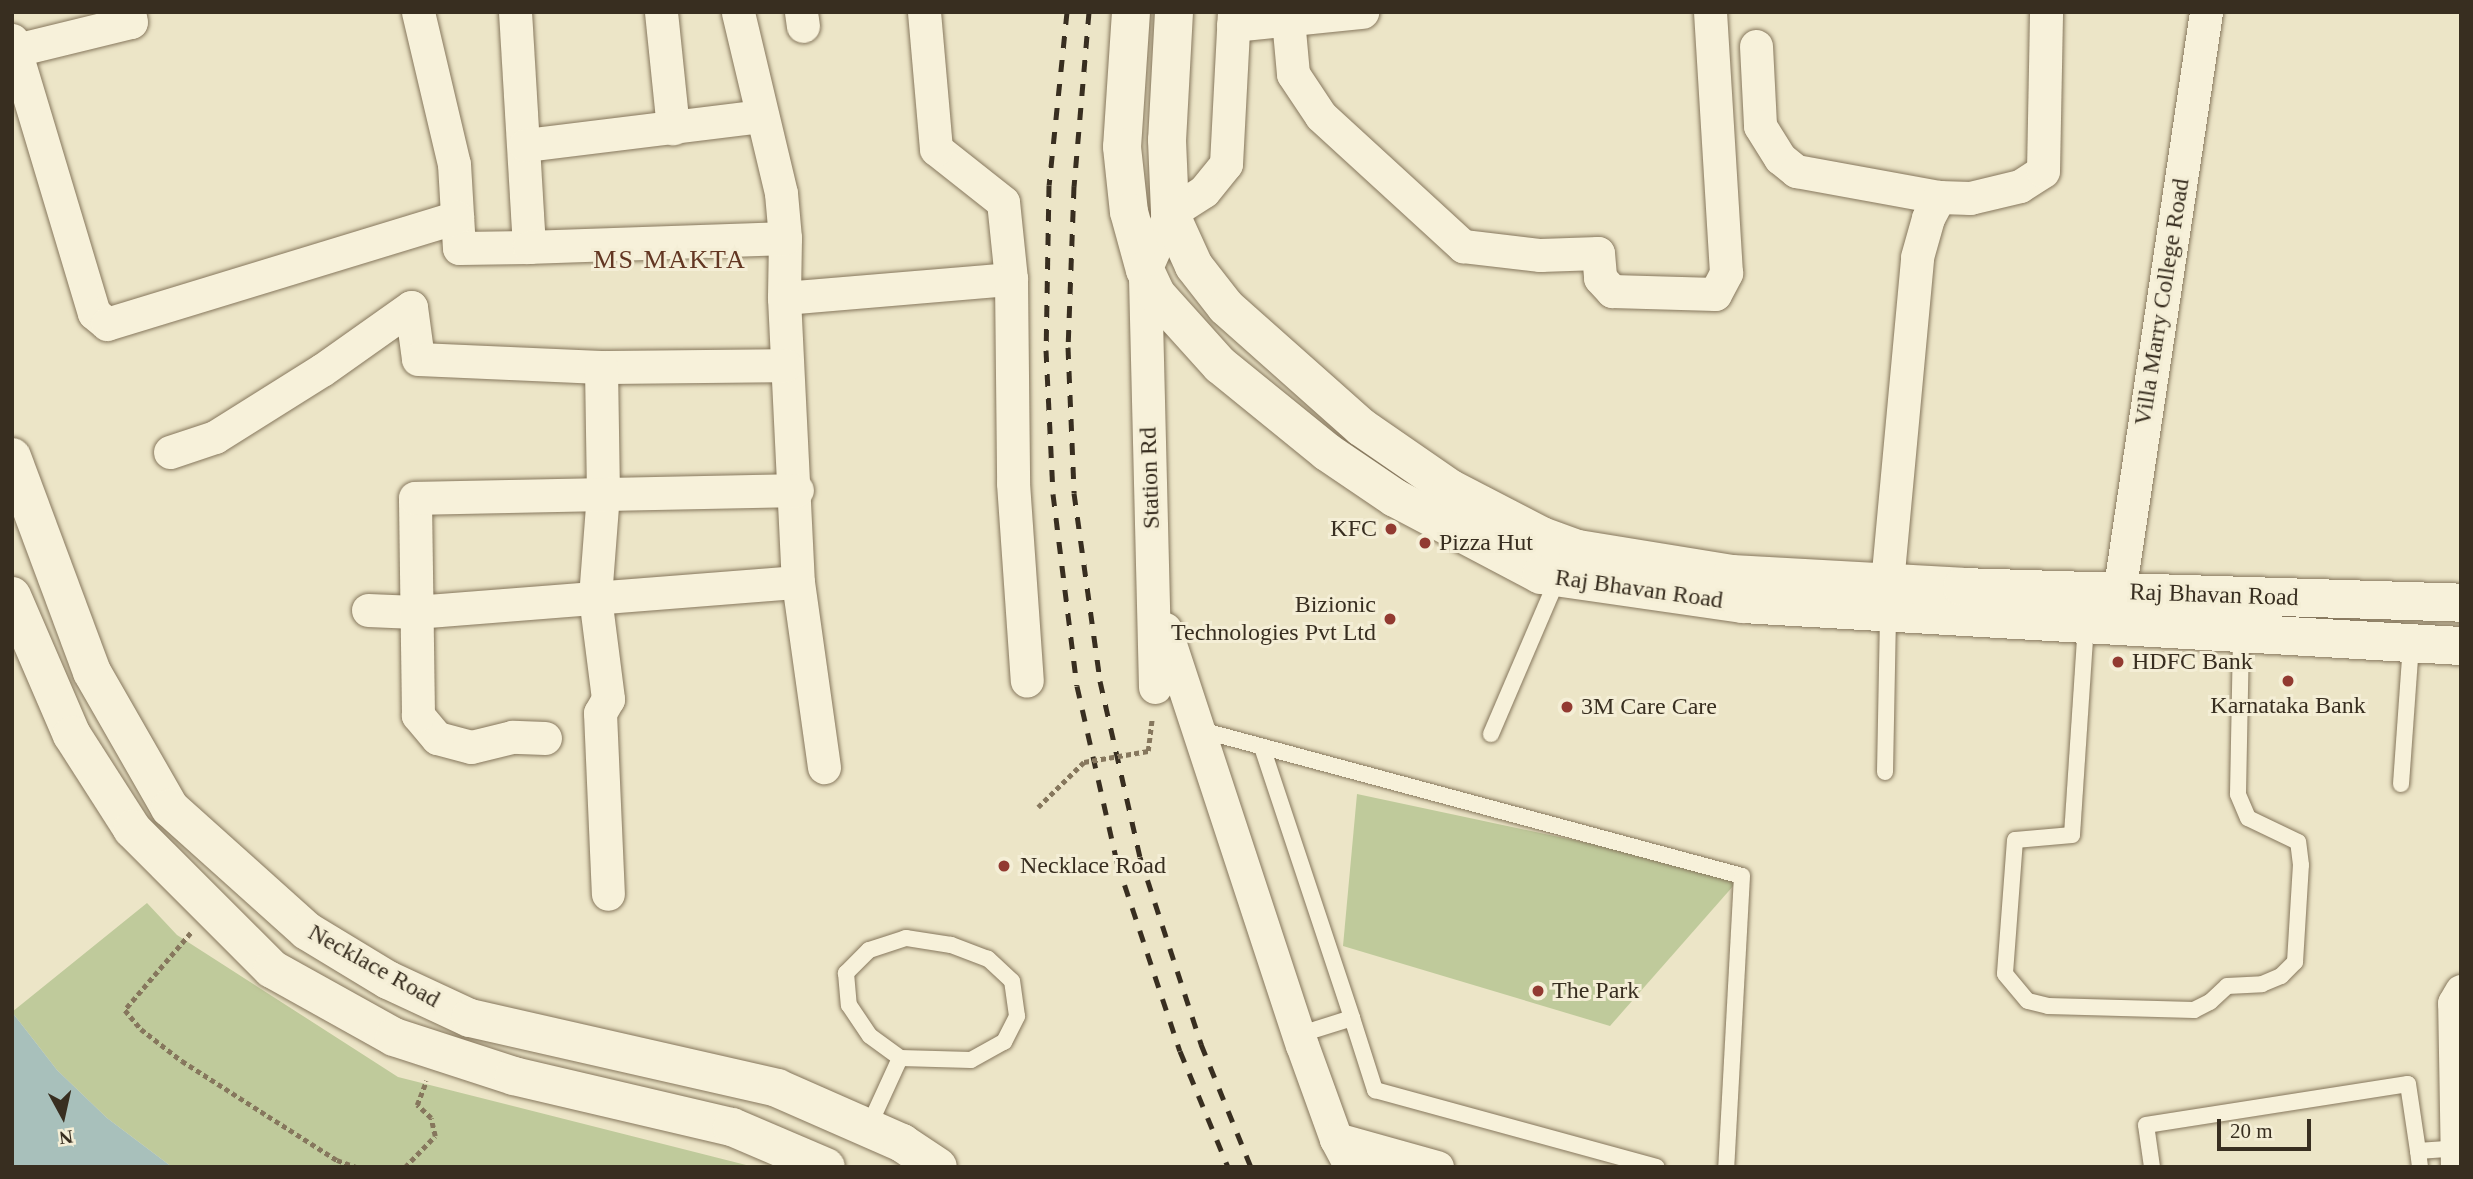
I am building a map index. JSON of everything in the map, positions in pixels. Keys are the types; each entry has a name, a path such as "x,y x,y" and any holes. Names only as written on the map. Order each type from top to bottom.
{"main road":[{"name":"Raj Bhavan Road","path":"1131,12 1122,148 1129,212 1145,270 1183,329 1220,365 1327,452 1395,498 1541,575 1743,604 2119,593 2461,603"},
{"name":"Raj Bhavan Road","path":"1174,12 1167,140 1170,213 1194,266 1226,307 1361,427 1473,501 1542,536 1620,558 2086,624 2461,646"},
{"name":"Necklace Road","path":"12,457 92,672 170,807 307,931 387,980 470,1018 777,1088 902,1143 938,1167"},
{"name":"Necklace Road","path":"12,596 72,735 132,829 272,969 394,1037 514,1076 732,1127 826,1167"}],"street":[{"path":"129,12 131,22 14,45 94,313 107,324 457,217"},
{"path":"418,12 454,164 459,248 785,238"},
{"path":"515,12 526,145 529,247"},
{"path":"661,12 673,128"},
{"path":"738,12 760,116 781,193 785,238 785,365 797,490 798,582 824,767"},
{"path":"924,12 936,149 1003,202 1011,279 1013,483 1027,681"},
{"path":"1145,270 1170,213 1204,191 1226,164 1233,18 1288,19 1362,12"},
{"path":"1288,19 1293,74 1321,116 1463,246 1540,255 1598,253 1600,278 1612,291 1715,294 1726,274 1710,12"},
{"path":"1756,46 1760,126 1780,158 1796,171 1940,197 1970,198 2020,186 2043,170 2046,12"},
{"name":"Villa Marry College Road","path":"2119,593 2206,12"},
{"path":"526,145 760,116"},
{"path":"1888,598 1917,257 1928,218 1940,197"},
{"name":"Station Rd","path":"1145,270 1155,687"},
{"path":"784,298 1011,279"},
{"path":"170,452 215,438 411,307 418,359 601,368 785,365"},
{"path":"601,368 603,493 595,597 608,699 600,713 608,894"},
{"path":"545,738 512,737 471,747 437,737 418,715 415,498 797,490"},
{"path":"368,611 415,612 798,582"},
{"path":"1153,594 1298,1035 1344,1153 1437,1167"},
{"path":"2457,1157 2454,1003 2461,991"}],"lane":[{"path":"1491,734 1558,578"},
{"path":"1885,772 1888,598"},
{"path":"2086,624 2073,835 2015,840 2005,974 2028,1001 2048,1006 2193,1010 2227,986 2262,984 2281,976 2295,962 2301,865 2298,842 2248,818 2238,793 2242,633"},
{"path":"2401,784 2411,643"},
{"path":"1197,729 1742,876 1727,1167"},
{"path":"1262,747 1375,1090 1657,1167"},
{"path":"906,938 951,945 988,959 1012,981 1017,1016 1004,1042 971,1060 900,1058 870,1036 849,1006 846,973 869,950 906,938"},
{"path":"1298,1035 1352,1018"},
{"path":"868,1128 900,1058"},
{"path":"2152,1167 2146,1125 2408,1084 2419,1159 2457,1157"}],"path":[{"path":"1038,807 1084,762 1148,751"},
{"path":"212,909 125,1010 141,1029 182,1061 337,1160 356,1167"},
{"path":"405,1167 435,1136 431,1118 417,1105 437,1051"}],"green space":[{"path":"1357,794 1742,876 1610,1026 1343,946"},
{"path":"147,903 177,935 398,1077 754,1167 172,1167 107,1118 57,1070 12,1012"}],"water":[{"path":"12,1012 57,1070 107,1118 172,1167 12,1167"}],"railway":[{"path":"1067,12 1049,185 1046,350 1053,494 1077,686 1117,862 1180,1051 1228,1167"},
{"path":"1089,12 1074,186 1068,347 1074,493 1100,681 1140,857 1201,1044 1251,1167"}],"place":[{"name":"KFC","path":"1391,529"},
{"name":"Pizza Hut","path":"1425,543"},
{"name":"Bizionic Technologies Pvt Ltd","path":"1390,619"},
{"name":"HDFC Bank","path":"2118,662"},
{"name":"Karnataka Bank","path":"2288,681"},
{"name":"3M Care Care","path":"1567,707"},
{"name":"Necklace Road","path":"1004,866"},
{"name":"The Park","path":"1538,991"}],"district":[{"name":"MS MAKTA","path":"670,260"}]}
